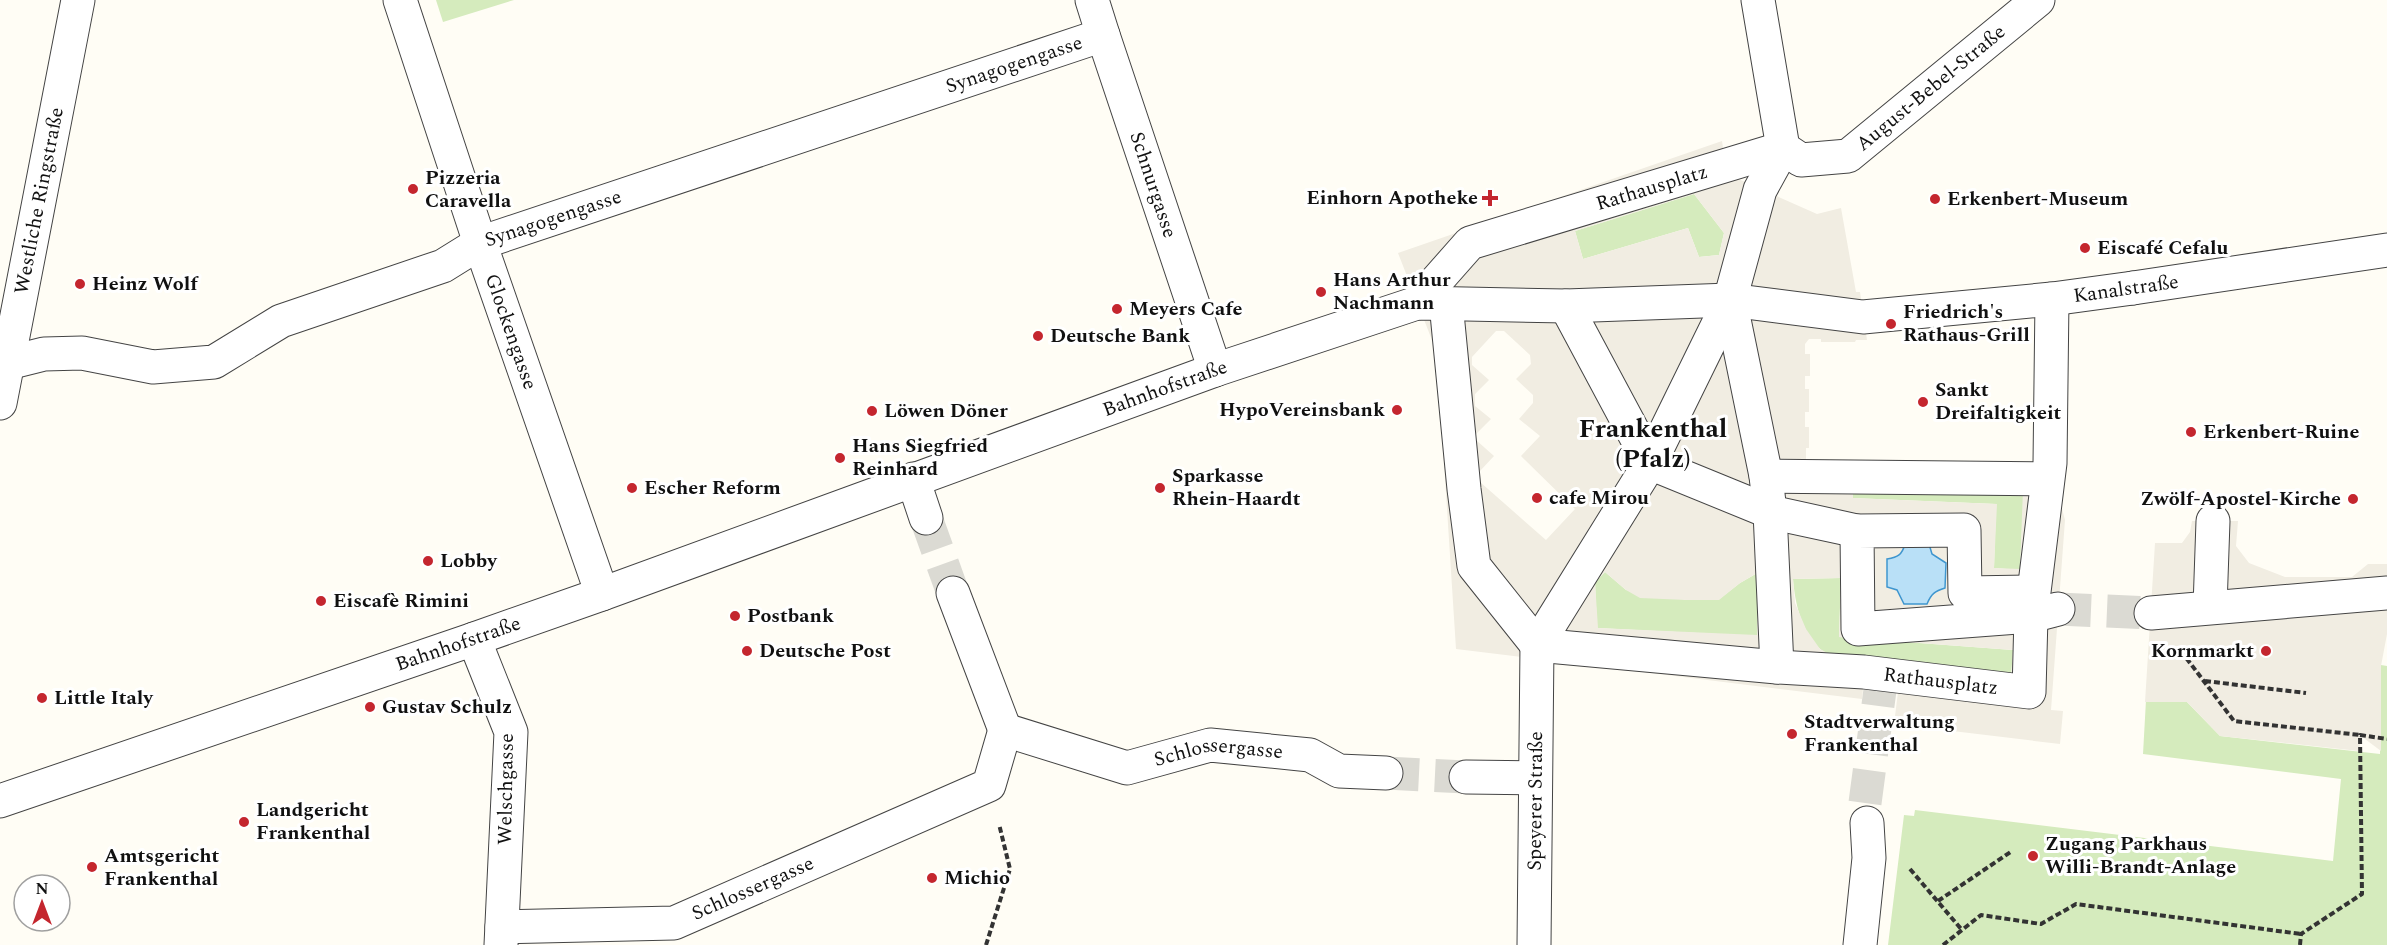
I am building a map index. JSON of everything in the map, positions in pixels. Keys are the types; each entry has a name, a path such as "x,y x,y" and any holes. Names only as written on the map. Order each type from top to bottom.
{"street":[{"name":"Westliche Ringstraße","path":"0,403 78,0"},
{"name":"Glockengasse","path":"400,0 480,243 602,594"},
{"name":"Schnurgasse","path":"1092,0 1215,370"},
{"path":"1730,300 1566,306 1432,303 1464,489 1474,566 1536,651 1650,463 1730,300 1760,190 1783,148 1758,0"},
{"name":"August-Bebel-Straße","path":"1783,148 1801,160 1848,156 2038,0"},
{"name":"Synagogengasse","path":"8,363 44,354 82,353 153,367 214,362 281,321 443,266 480,243 1103,35"},
{"name":"Rathausplatz","path":"1432,303 1470,243 1783,148"},
{"name":"Kanalstraße","path":"1730,300 1863,317 2052,299 2387,250"},
{"name":"Rathausplatz","path":"1536,651 1864,672 2029,692 2044,613 2052,299"},
{"path":"1730,300 1766,476 1770,512 1777,667"},
{"name":"Bahnhofstraße","path":"0,801 602,594 1215,370 1432,303"},
{"path":"1566,306 1650,463"},
{"name":"Rathausplatz","path":"1650,463 1770,512 1857,531 1964,530 1965,593 2030,592 2044,613"},
{"path":"1766,476 2048,471"},
{"path":"913,479 926,518"},
{"path":"2210,607 2213,521"},
{"path":"1857,531 1858,629 2044,613"},
{"path":"953,593 1005,730 989,785"},
{"path":"2151,613 2387,593"},
{"name":"Welschgasse","path":"474,639 511,732 501,936"},
{"name":"Speyerer Straße","path":"1534,945 1536,651"},
{"name":"Schlossergasse","path":"1005,730 1127,768 1210,745 1310,755 1339,771 1386,774"},
{"path":"1466,777 1535,778"},
{"name":"Schlossergasse","path":"501,936 674,923 989,785"},
{"path":"1860,945 1869,858 1866,813"}],"path":[{"path":"2151,613 2234,721 2387,739"},
{"path":"2205,681 2306,693"},
{"path":"1943,945 1981,915 2041,924 2076,904 2301,934 2362,894 2360,735"},
{"path":"986,945 1010,869 989,785"},
{"path":"1866,813 1962,930"},
{"path":"1938,901 2012,851"},
{"path":"2300,945 2301,934"}],"green space":[{"path":"436,0 514,0 443,22"},
{"path":"1694,194 1724,233 1719,255 1699,257 1688,228 1583,259 1575,231"},
{"path":"1853,482 2024,489 2020,570 1994,568 1996,504 1852,498"},
{"path":"1605,572 1626,590 1687,600 1718,600 1759,572 1757,636 1597,628 1595,582"},
{"path":"1841,578 1839,637 2013,650 2011,678 1844,662 1828,654 1819,648 1803,625 1797,607 1793,579"},
{"path":"2381,665 2387,666 2387,945 1888,945 1904,815 1914,816 1915,810 2333,861 2341,779 2143,754 2146,700 2187,702 2220,736 2380,754"}],"shaded area":[{"path":"1722,141 1727,174 1817,214 1841,208 1856,292 1860,292 1867,340 1821,342 1821,339 1809,339 1805,344 1805,354 1810,354 1810,376 1805,376 1805,389 1809,389 1809,412 1805,412 1805,427 1809,427 1809,448 1806,448 1806,459 1810,464 2050,463 2065,520 2051,710 2063,711 2060,744 1894,724 1899,684 1864,679 1862,699 1456,649 1437,353 1398,253","holes":["1694,194 1724,233 1719,255 1699,257 1688,228 1583,259 1575,231","1496,331 1504,331 1530,355 1531,364 1516,379 1533,395 1533,403 1519,419 1540,436 1521,456 1575,509 1546,540 1480,482 1480,471 1494,456 1476,440 1476,434 1491,419 1475,406 1475,394 1489,380 1472,365 1472,357","1853,482 2023,489 2020,569 1994,568 1997,504 1853,498","1903,552 1932,554 1938,559 1937,590 1930,596 1927,604 1902,596 1897,590 1898,557","1605,572 1626,590 1640,598 1687,600 1719,600 1740,583 1759,572 1757,635 1598,628 1595,582","1841,578 1839,637 2013,650 2011,677 1844,662 1820,649 1806,629 1795,603 1793,579"]},
{"name":"Kornmarkt","path":"2192,521 2238,521 2236,546 2249,563 2285,577 2352,577 2368,564 2387,564 2387,634 2381,666 2381,751 2361,736 2359,751 2220,736 2187,702 2145,702 2155,543 2182,543 2190,532"}],"water":[{"path":"1905,544 1929,544 1932,554 1946,563 1945,588 1934,593 1927,604 1904,604 1897,590 1887,587 1887,559 1899,555"}],"tunnel":[{"path":"926,518 953,593"},
{"path":"2058,609 2151,613"},
{"path":"1865,803 1882,675"},
{"path":"1386,773 1466,777"}],"place":[{"name":"Pizzeria Caravella","path":"413,189"},
{"name":"Einhorn Apotheke","path":"1490,198"},
{"name":"Erkenbert-Museum","path":"1935,199"},
{"name":"Eiscafé Cefalu","path":"2085,248"},
{"name":"Heinz Wolf","path":"80,284"},
{"name":"Hans Arthur Nachmann","path":"1321,292"},
{"name":"Meyers Cafe","path":"1117,309"},
{"name":"Friedrich's Rathaus-Grill","path":"1891,324"},
{"name":"Deutsche Bank","path":"1038,336"},
{"name":"Sankt Dreifaltigkeit","path":"1923,402"},
{"name":"HypoVereinsbank","path":"1397,410"},
{"name":"Löwen Döner","path":"872,411"},
{"name":"Erkenbert-Ruine","path":"2191,432"},
{"name":"Hans Siegfried Reinhard","path":"840,458"},
{"name":"Escher Reform","path":"632,488"},
{"name":"Sparkasse Rhein-Haardt","path":"1160,488"},
{"name":"cafe Mirou","path":"1537,498"},
{"name":"Zwölf-Apostel-Kirche","path":"2353,499"},
{"name":"Lobby","path":"428,561"},
{"name":"Eiscafè Rimini","path":"321,601"},
{"name":"Postbank","path":"735,616"},
{"name":"Deutsche Post","path":"747,651"},
{"name":"Kornmarkt","path":"2266,651"},
{"name":"Little Italy","path":"42,698"},
{"name":"Gustav Schulz","path":"370,707"},
{"name":"Stadtverwaltung Frankenthal","path":"1792,734"},
{"name":"Landgericht Frankenthal","path":"244,822"},
{"name":"Zugang Parkhaus Willi-Brandt-Anlage","path":"2033,856"},
{"name":"Amtsgericht Frankenthal","path":"92,867"},
{"name":"Michio","path":"932,878"}],"district":[{"name":"Frankenthal (Pfalz)","path":"1653,444"}]}
